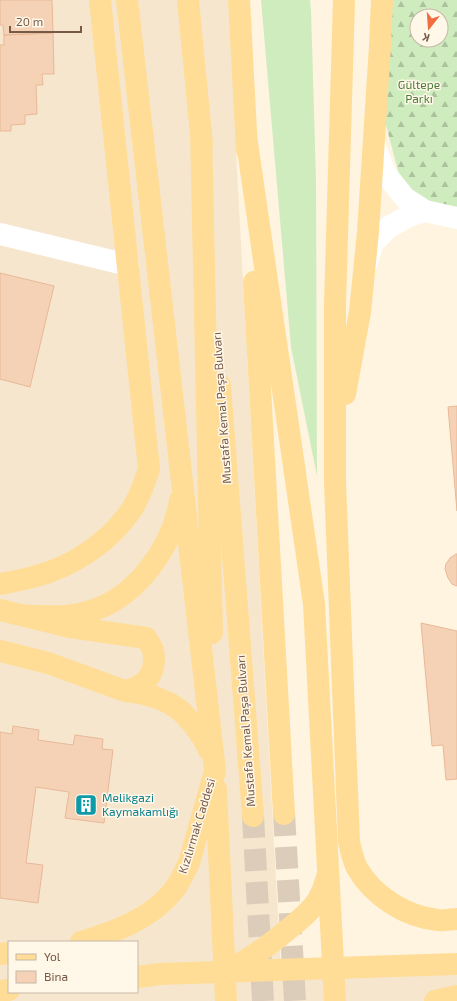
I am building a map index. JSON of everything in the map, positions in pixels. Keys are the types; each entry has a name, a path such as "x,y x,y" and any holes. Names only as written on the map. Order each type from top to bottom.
{"main road":[{"path":"0,584 50,572 87,553 106,539 132,508 142,489 149,470 100,0"},
{"path":"127,0 215,771"},
{"name":"Mustafa Kemal Paşa Bulvarı","path":"188,0 201,130 253,816"},
{"path":"239,0 284,814"},
{"path":"344,0 335,304 335,482 349,842 357,867 367,882 380,895 394,905 424,918 439,920 457,919"},
{"path":"335,455 360,312 365,266 382,0"},
{"path":"201,130 215,771 226,1001"},
{"path":"246,136 314,604 335,1001"},
{"path":"314,604 335,482"},
{"path":"10,613 38,617 72,615 88,612 103,606 131,588 150,567 168,538 175,522 180,504 182,487"},
{"path":"10,613 70,627 146,638 152,646 154,668 150,677 143,684 135,689 125,691"},
{"path":"0,651 48,663 125,691 155,697 168,703 181,712 193,724 203,738 215,771"},
{"name":"Kızılırmak Caddesi","path":"84,941 140,919 153,911 174,890 189,863 215,771"},
{"path":"225,972 241,964 269,945 305,915 318,900 324,888 328,866"},
{"path":"138,977 160,974 457,964"},
{"path":"435,1001 457,996"}],"street":[{"path":"374,143 385,173 405,198 425,211 457,218"},
{"path":"365,266 373,243 389,227 408,216 425,211"},
{"path":"0,234 128,265"}],"shaded area":[{"path":"0,0 230,0 237,171 281,971 457,959 457,1001 0,1001"}],"green space":[{"path":"261,0 310,0 316,180 317,476 291,347"},
{"name":"Gültepe Parkı","path":"386,0 457,0 457,209 442,208 402,186 381,106"}],"building":[{"path":"0,0 52,0 53,33 4,35 3,25 0,25"},
{"path":"53,33 54,74 42,74 43,85 36,85 37,114 25,115 25,124 11,125 11,131 0,131 0,45 4,45 4,35"},
{"path":"0,273 54,286 30,387 0,379"},
{"path":"457,406 457,511 448,407"},
{"path":"456,554 457,586 452,584 445,569 450,558"},
{"path":"421,623 457,631 457,779 446,780 443,745 432,746"},
{"name":"Melikgazi Kaymakamlığı","path":"13,726 39,730 38,740 73,745 75,735 103,739 102,749 113,750 104,823 65,818 69,792 36,787 26,863 43,865 38,903 0,898 0,732 12,734"}],"tunnel":[{"path":"284,814 295,1001"},
{"path":"253,816 263,1001"}],"place":[{"name":"Melikgazi Kaymakamlığı","path":"86,805"}]}
